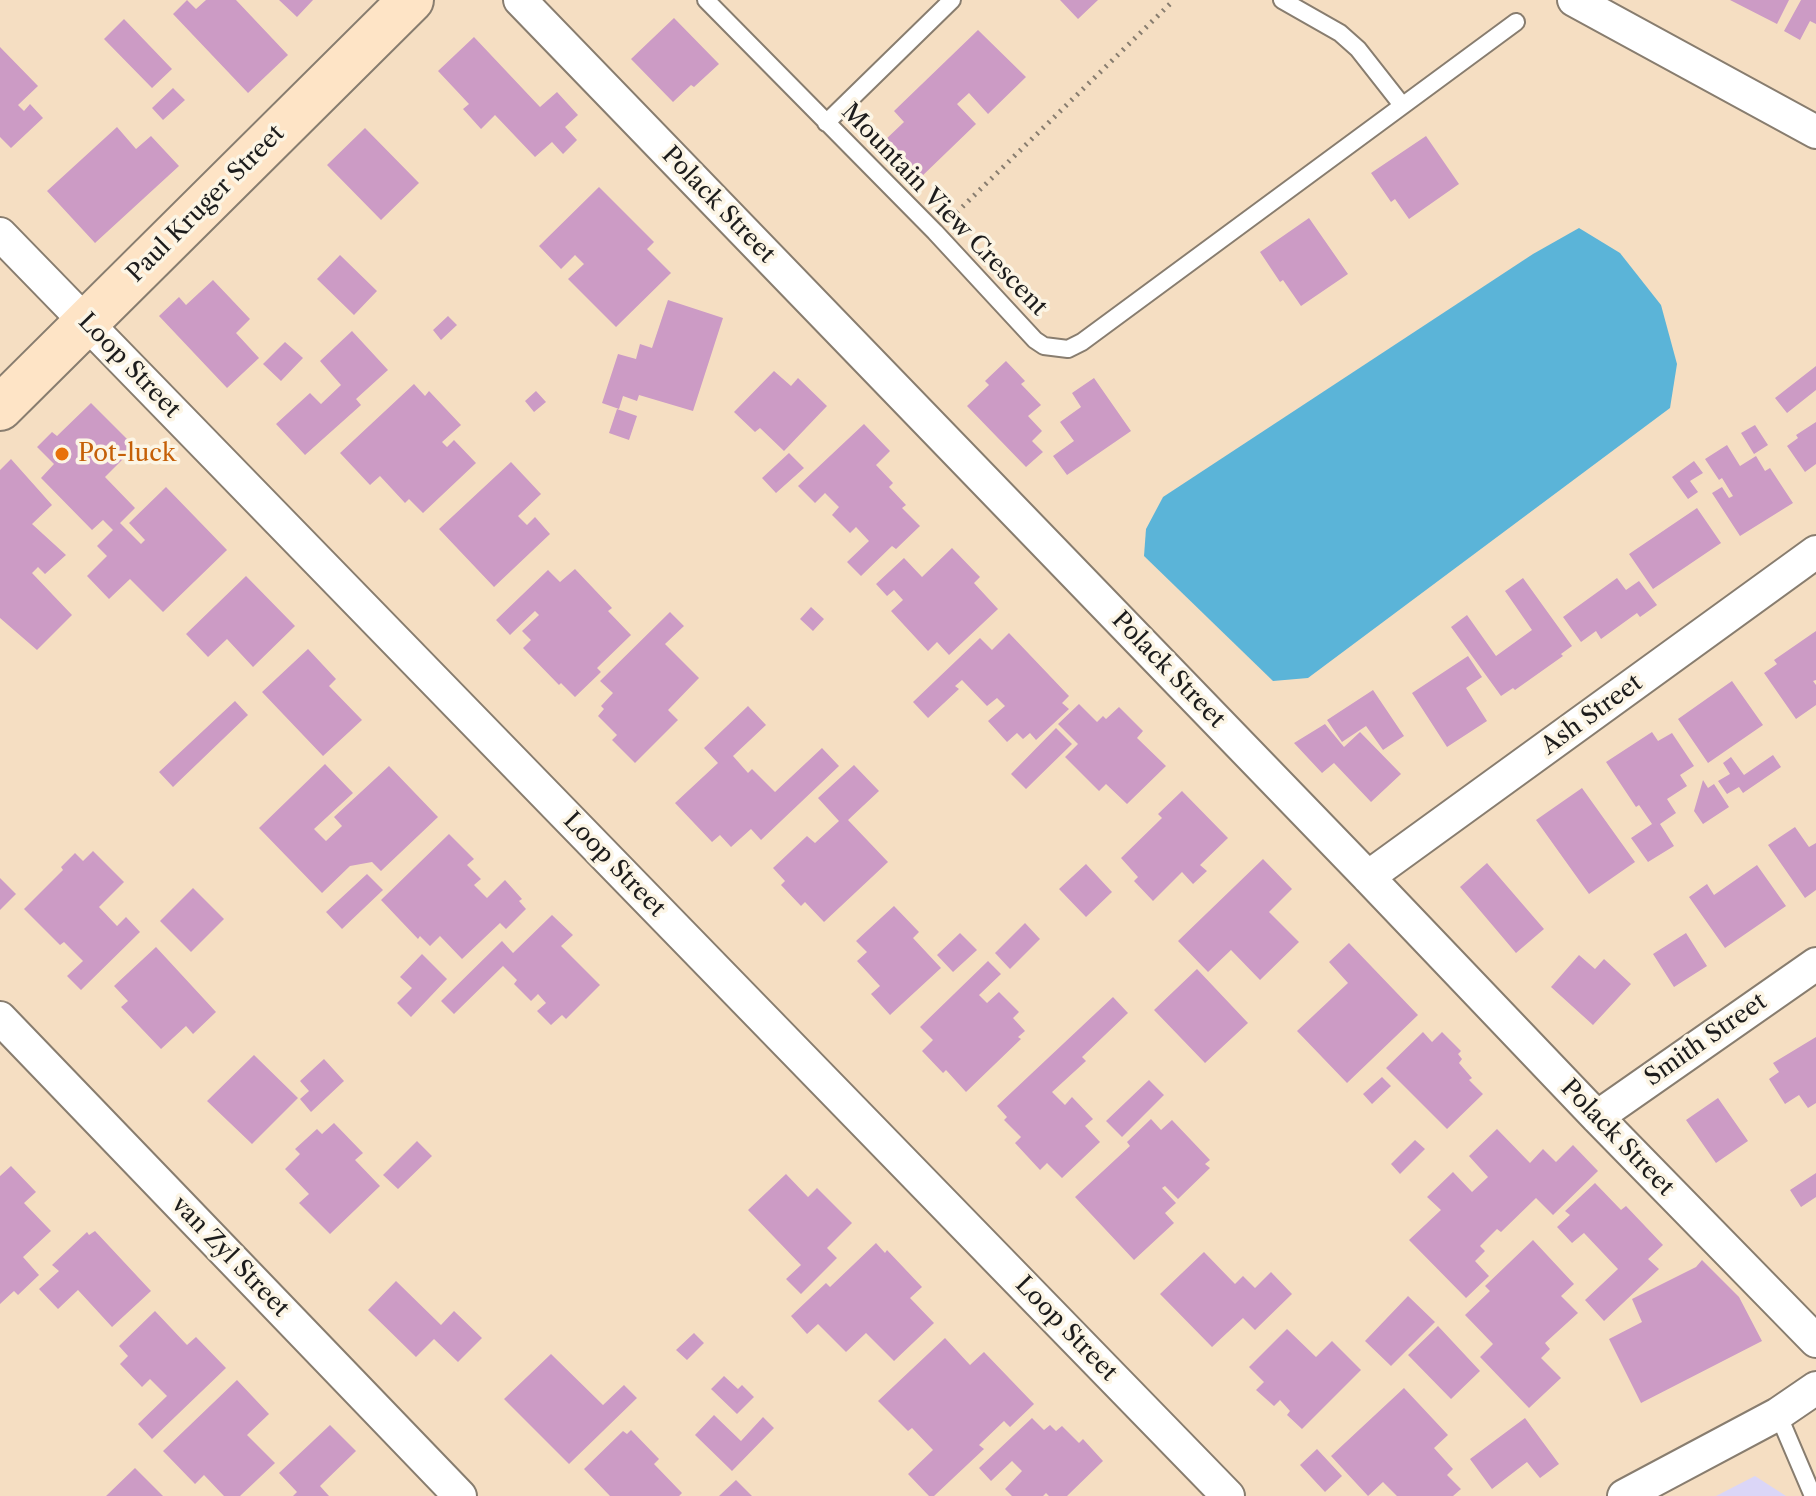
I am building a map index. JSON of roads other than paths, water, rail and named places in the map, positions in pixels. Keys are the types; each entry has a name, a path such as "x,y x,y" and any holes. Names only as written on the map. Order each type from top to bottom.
{"street":[{"name":"Paul Kruger Street","path":"0,408 411,0"},
{"name":"Polack Street","path":"520,0 1816,1341"},
{"path":"1574,0 1816,132"},
{"name":"Loop Street","path":"0,234 1228,1496"},
{"name":"Ash Street","path":"1368,877 1816,552"},
{"name":"Smith Street","path":"1597,1117 1816,964"},
{"name":"van Zyl Street","path":"0,1018 460,1496"},
{"path":"1624,1496 1778,1414 1816,1388"}],"lane":[{"name":"Mountain View Crescent","path":"706,0 935,232 1035,340 1044,346 1068,349 1082,342 1516,22"},
{"path":"826,123 952,0"},
{"path":"1282,0 1340,33 1358,49 1402,105"},
{"path":"1778,1414 1813,1496"}],"water":[{"path":"1579,228 1620,253 1661,305 1677,364 1670,408 1308,678 1273,681 1144,556 1146,529 1163,497 1533,254"}],"place":[{"name":"Pot-luck","path":"62,454"}]}
